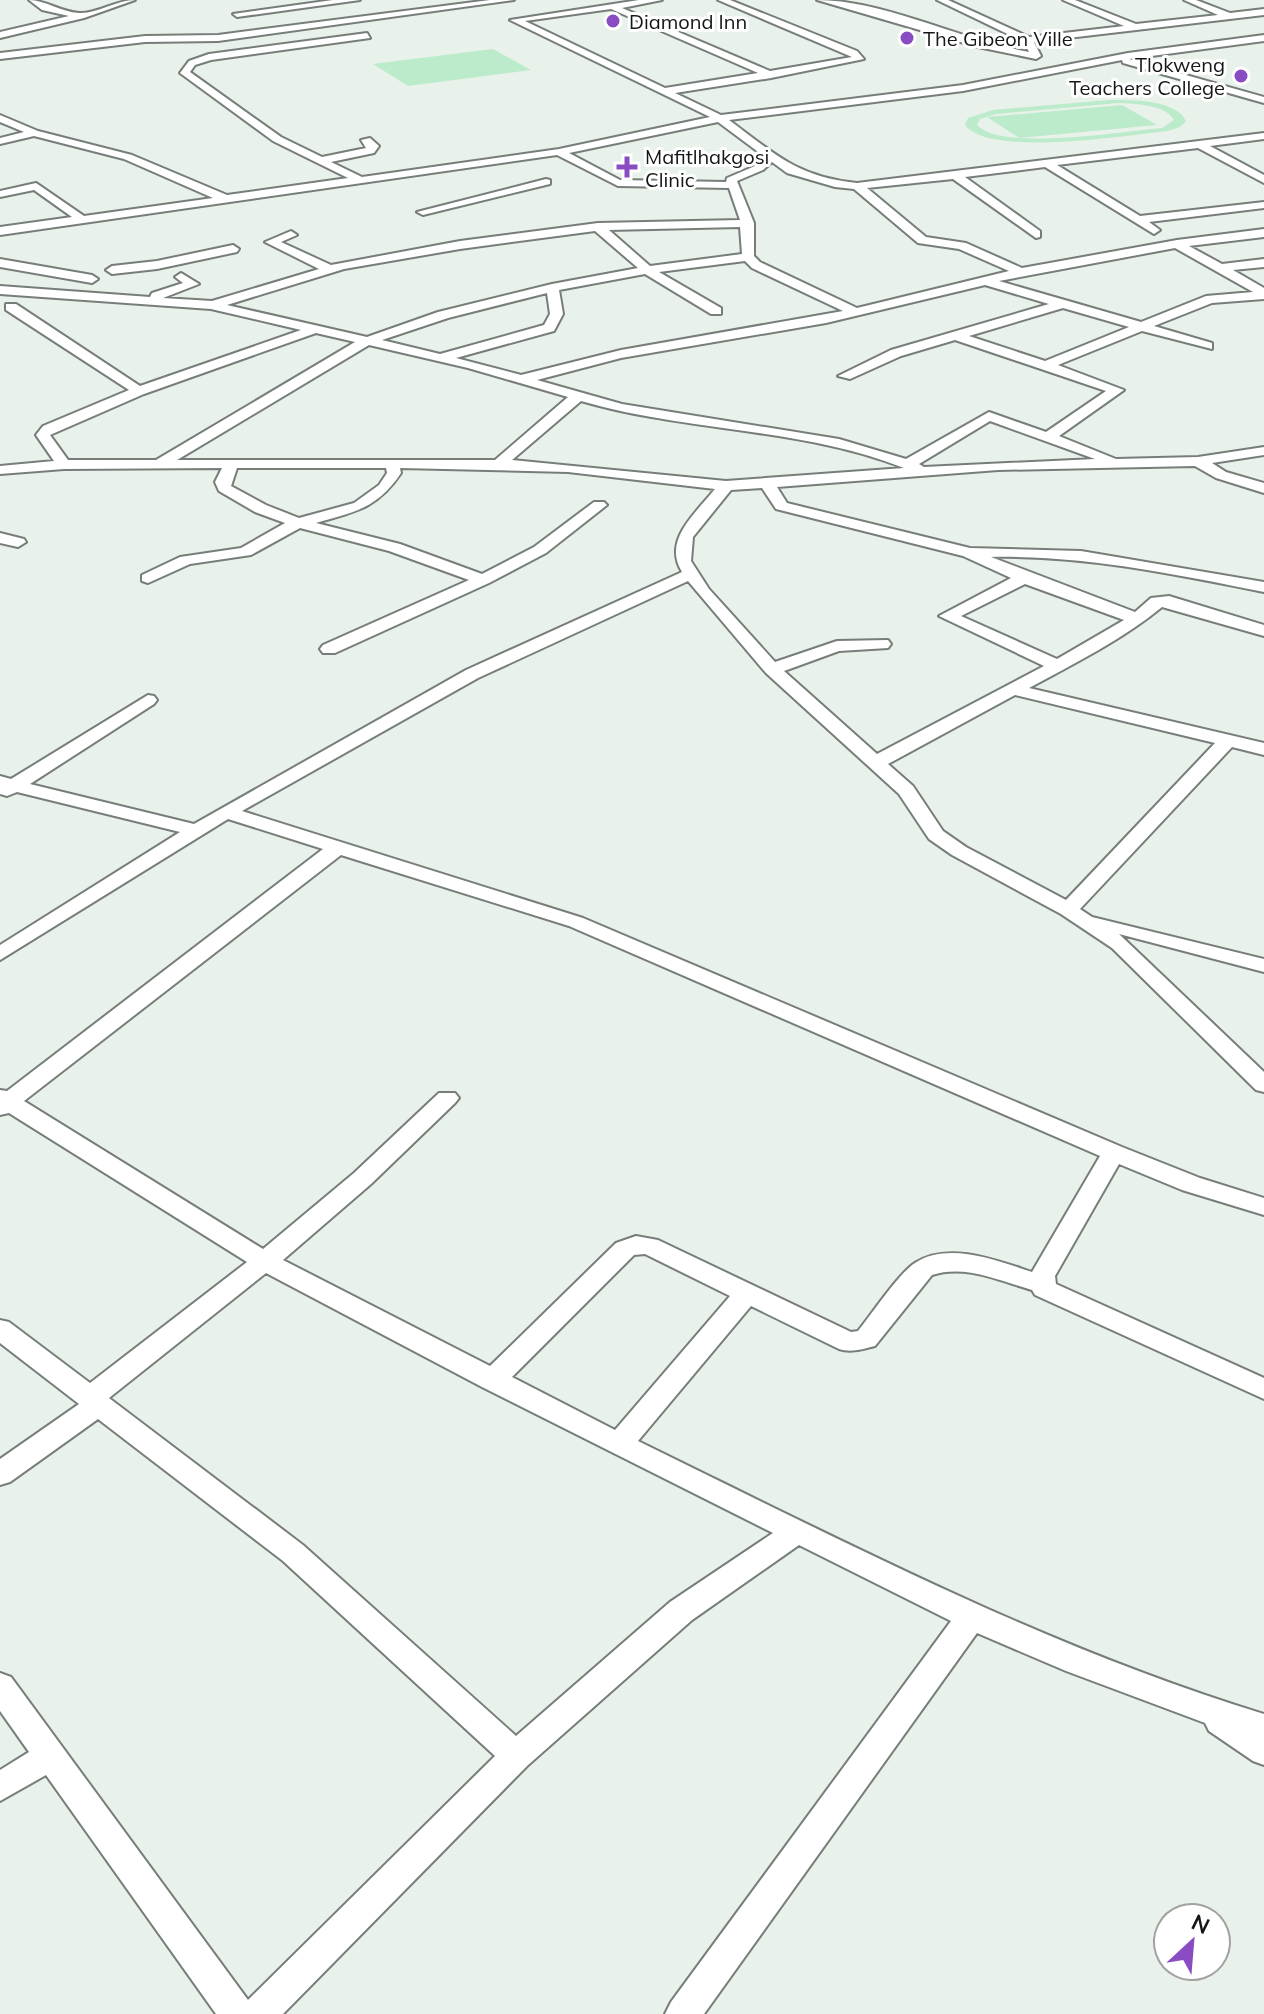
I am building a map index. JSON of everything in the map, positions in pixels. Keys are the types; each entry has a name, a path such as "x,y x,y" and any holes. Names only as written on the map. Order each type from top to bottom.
{"street":[{"path":"33,0 45,8 81,16"},
{"path":"0,35 81,16 131,0"},
{"path":"264,32 235,13 356,0"},
{"path":"458,0 472,6"},
{"path":"0,56 105,43 264,32 510,0"},
{"path":"658,0 514,20 720,118 772,157 807,178 857,186 1264,136"},
{"path":"666,91 853,62 860,57 722,0"},
{"path":"821,0 856,6 948,36 1036,56 1067,68"},
{"path":"941,0 1028,40 1264,12"},
{"path":"1067,0 1138,28"},
{"path":"1188,0 1229,16"},
{"path":"613,7 772,75"},
{"path":"362,181 277,139 185,73 192,63 209,57 376,34"},
{"path":"0,231 559,152 720,118 889,99 1117,58 1264,38"},
{"path":"1028,40 1036,56"},
{"path":"1117,58 1264,100"},
{"path":"0,118 34,133 128,157 228,200"},
{"path":"0,141 34,133"},
{"path":"323,160 370,151 374,146 366,140"},
{"path":"1199,144 1264,180"},
{"path":"559,152 618,183 733,185"},
{"path":"772,157 759,168 731,180 748,223 748,257 756,265 856,312"},
{"path":"1046,163 1154,230"},
{"path":"423,172 449,182"},
{"path":"955,175 1036,234"},
{"path":"423,212 546,182"},
{"path":"0,194 36,186 84,221"},
{"path":"462,186 488,196"},
{"path":"857,186 922,240 962,246 1021,272"},
{"path":"1138,220 1264,205"},
{"path":"211,305 331,270 460,245 598,227 748,223"},
{"path":"598,227 647,270 716,311"},
{"path":"518,380 621,354 856,312 1021,272 1177,244 1264,233"},
{"path":"291,235 271,242 331,270"},
{"path":"1177,244 1264,294"},
{"path":"112,270 157,265 233,249"},
{"path":"5,309 60,292 141,256"},
{"path":"160,464 365,342 443,315 552,288 647,270 748,257"},
{"path":"0,263 92,279"},
{"path":"1219,268 1264,263"},
{"path":"147,299 193,284 181,277"},
{"path":"985,281 1207,346"},
{"path":"441,357 549,328 555,323 558,313 552,288"},
{"path":"0,290 211,305 441,357 576,398 620,408 839,443 923,471"},
{"path":"1047,365 1210,299 1264,294"},
{"path":"845,376 896,353 1065,303"},
{"path":"5,309 139,391"},
{"path":"64,465 43,435 44,432 139,391 312,330"},
{"path":"954,335 1117,390 1049,436"},
{"path":"499,464 576,398"},
{"path":"908,464 986,416 1120,463"},
{"path":"0,470 64,465 499,464 568,468 726,486 923,471 1198,461 1264,451"},
{"path":"1198,461 1221,475 1264,488"},
{"path":"232,463 223,482 224,488 247,502 298,523 386,545 483,580"},
{"path":"148,578 186,560 245,552 298,523 359,506 374,497 394,473 392,464"},
{"path":"768,485 781,506 969,553 1024,578 1137,619"},
{"path":"726,486 685,536 683,561 690,574 772,669 906,790 936,835 1119,944 1264,1085"},
{"path":"329,649 483,580 540,550 599,505"},
{"path":"0,538 18,542"},
{"path":"969,553 1037,551 1084,555 1155,565 1264,587"},
{"path":"0,954 195,830 495,661 690,574"},
{"path":"1024,578 947,616 1057,665"},
{"path":"877,762 1057,665 1137,619 1157,602 1169,601 1264,631"},
{"path":"772,669 837,646 882,644"},
{"path":"1012,689 1264,749"},
{"path":"5,787 148,700"},
{"path":"1073,914 1229,739"},
{"path":"5,787 195,830"},
{"path":"226,812 576,922 1114,1153 1191,1184 1264,1207"},
{"path":"338,847 2,1103 266,1262 492,1380 796,1532 971,1617 1077,1662 1264,1728"},
{"path":"1073,914 1264,966"},
{"path":"0,1474 266,1262 394,1152 447,1098"},
{"path":"1041,1284 1042,1276 1114,1153"},
{"path":"492,1380 630,1246 649,1246 841,1341 855,1342 866,1339 923,1269 962,1262 1041,1284 1049,1294 1264,1389"},
{"path":"619,1444 746,1294"},
{"path":"1,1330 293,1553 516,1756"},
{"path":"259,2014 516,1756 681,1611 796,1532"},
{"path":"683,2014 971,1617"},
{"path":"0,1686 237,2014"},
{"path":"1203,1709 1264,1751"},
{"path":"0,1787 52,1754"}],"green space":[{"path":"493,49 531,70 408,86 373,64"},
{"path":"1129,100 1172,108 1186,121 1168,131 1061,142 1002,140 980,135 965,125 968,118 993,110","holes":["1118,103 1157,108 1174,120 1162,128 1036,139 990,133 977,125 980,119 996,114"]},
{"path":"1122,105 1157,125 1019,138 987,117"}],"place":[{"name":"Diamond Inn","path":"613,21"},
{"name":"The Gibeon Ville","path":"907,38"},
{"name":"Tlokweng Teachers College","path":"1241,76"},
{"name":"Mafitlhakgosi Clinic","path":"627,167"}]}
